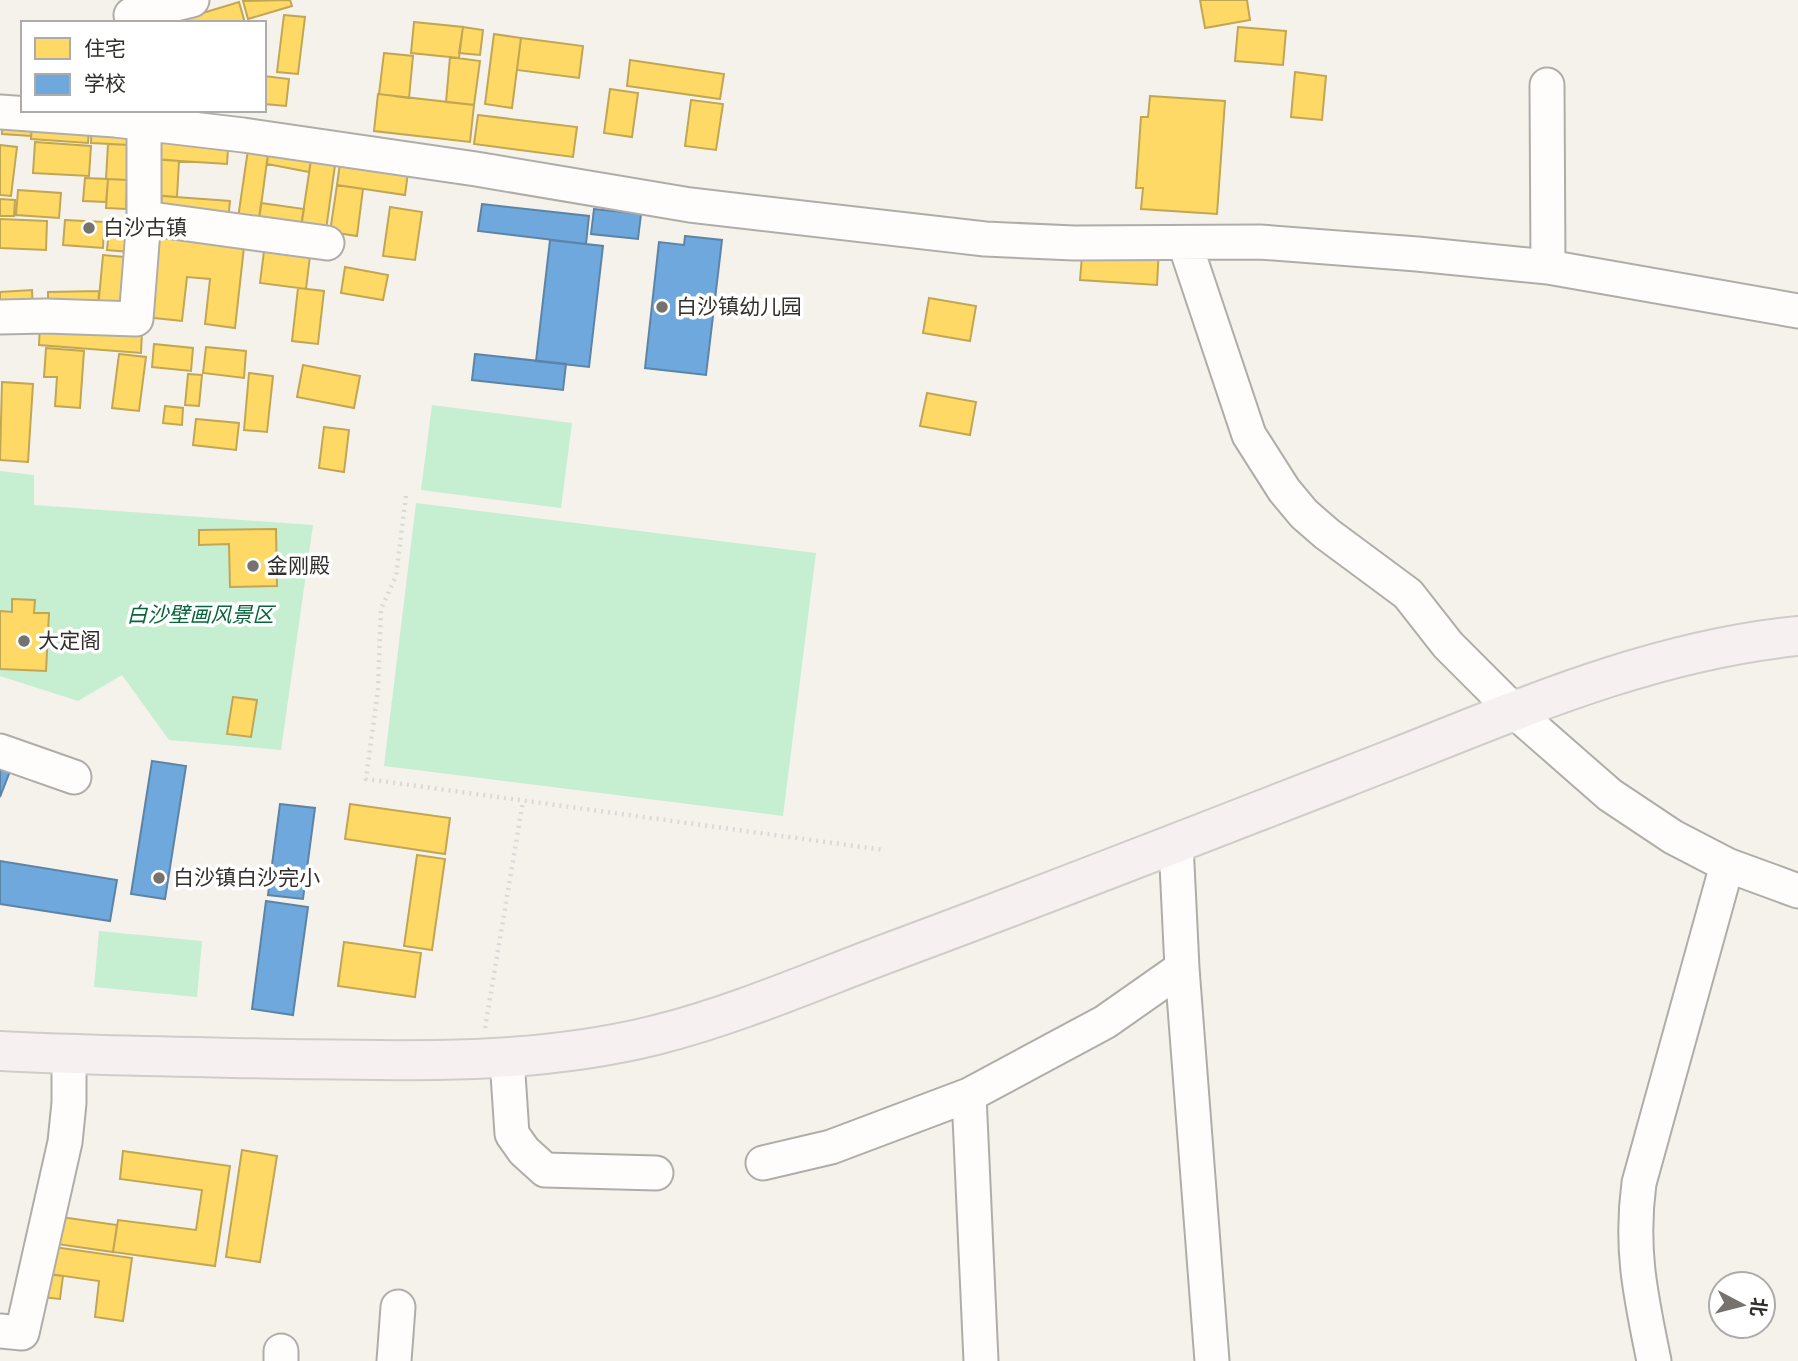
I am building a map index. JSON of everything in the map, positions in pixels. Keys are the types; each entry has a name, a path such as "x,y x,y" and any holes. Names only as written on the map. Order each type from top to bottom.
{"main road":[{"path":"0,1051 69,1055 420,1062 553,1055 606,1046 712,1018 1176,844 1576,687 1670,659 1767,639 1798,636"}],"street":[{"path":"131,12 192,0"},
{"path":"1547,85 1548,267"},
{"path":"0,112 125,118 476,169 690,205 972,237 1074,243 1260,242 1417,254 1548,267 1798,311"},
{"path":"0,317 136,319 144,218 125,118"},
{"path":"144,218 327,243"},
{"path":"1185,244 1249,435 1278,481 1304,514 1408,594 1448,645 1514,711 1620,803 1673,837 1727,865 1798,891"},
{"path":"0,751 74,777"},
{"path":"1176,844 1182,968 1212,1361"},
{"path":"1654,1361 1635,1264 1635,1211 1639,1183 1727,865"},
{"path":"763,1163 831,1147 969,1095 1105,1022 1182,968"},
{"path":"0,1331 22,1333 65,1142 69,1103 69,1055"},
{"path":"493,1060 512,1134 524,1151 545,1170 656,1173"},
{"path":"969,1095 981,1361"},
{"path":"394,1361 398,1307"}],"path":[{"path":"406,496 396,576 381,609 378,689 366,779 884,850"},
{"path":"493,1060 523,801"}],"green space":[{"path":"432,405 572,423 561,508 421,490"},
{"name":"白沙壁画风景区","path":"0,471 34,475 34,505 313,525 281,750 169,740 122,675 78,701 0,676"},
{"path":"416,503 816,553 783,816 384,766"},
{"path":"99,931 202,941 197,997 94,987"}],"building: 住宅":[{"path":"290,0 292,6 248,19 243,1"},
{"path":"1200,0 1247,0 1250,20 1205,28"},
{"path":"239,2 244,21 176,21"},
{"path":"284,15 305,17 298,74 277,72"},
{"path":"414,22 463,27 459,58 411,53"},
{"path":"463,27 483,30 480,55 459,53"},
{"path":"1238,27 1286,31 1283,65 1235,61"},
{"path":"494,34 521,38 512,108 485,104"},
{"path":"521,38 583,46 579,78 517,70"},
{"path":"384,53 413,56 409,98 379,94"},
{"path":"450,57 480,61 474,105 446,102"},
{"path":"630,60 724,74 720,99 627,86"},
{"path":"1295,72 1326,76 1322,120 1291,117"},
{"path":"266,76 289,79 286,106 266,104"},
{"path":"610,89 638,93 632,137 604,133"},
{"path":"378,94 474,105 470,142 374,131"},
{"path":"1150,96 1225,101 1217,214 1141,209 1143,188 1136,188 1141,117 1148,117"},
{"path":"691,100 723,104 716,150 685,146"},
{"path":"3,113 33,114 31,136 2,134"},
{"path":"33,114 90,118 88,143 31,139"},
{"path":"478,115 577,127 573,157 474,144"},
{"path":"92,117 131,120 130,145 91,143"},
{"path":"151,129 229,135 227,164 149,159"},
{"path":"250,136 270,139 258,228 237,225"},
{"path":"270,139 313,147 309,172 267,164"},
{"path":"35,142 91,146 89,176 33,173"},
{"path":"108,144 130,145 127,180 106,179"},
{"path":"0,145 17,147 11,196 0,195"},
{"path":"313,147 337,151 325,237 300,233"},
{"path":"341,156 409,165 405,195 337,185"},
{"path":"156,159 179,161 177,197 153,195"},
{"path":"85,178 108,179 106,202 83,201"},
{"path":"108,179 127,180 126,209 106,208"},
{"path":"337,185 363,189 357,236 330,232"},
{"path":"18,190 61,193 59,218 16,215"},
{"path":"162,196 230,201 228,220 160,215"},
{"path":"0,199 15,200 14,216 0,216"},
{"path":"261,203 304,209 300,233 258,227"},
{"path":"390,207 422,212 415,260 383,256"},
{"path":"0,219 47,221 46,250 0,248"},
{"path":"65,220 104,222 103,248 63,245"},
{"path":"110,221 133,223 130,252 107,250"},
{"path":"155,236 244,247 235,328 205,324 210,279 187,277 182,321 145,317"},
{"path":"1083,244 1159,248 1157,285 1080,280"},
{"path":"264,251 310,256 306,289 260,283"},
{"path":"103,255 134,258 129,308 98,309"},
{"path":"345,267 388,275 383,300 341,293"},
{"path":"298,288 324,291 318,344 292,341"},
{"path":"32,290 33,311 0,312 0,292"},
{"path":"99,291 98,309 48,309 48,292"},
{"path":"929,298 976,306 970,341 923,333"},
{"path":"40,323 142,331 141,353 39,345"},
{"path":"154,344 193,348 191,371 152,367"},
{"path":"206,347 246,351 244,378 203,373"},
{"path":"46,348 84,351 80,408 55,406 57,377 44,377"},
{"path":"119,354 146,357 139,411 112,408"},
{"path":"303,365 360,376 354,408 297,397"},
{"path":"249,373 273,376 267,432 244,430"},
{"path":"188,374 202,375 199,406 185,405"},
{"path":"2,382 33,384 28,462 0,460"},
{"path":"927,393 976,402 970,435 920,426"},
{"path":"165,406 183,408 182,425 163,423"},
{"path":"196,419 239,423 236,450 193,445"},
{"path":"324,427 349,430 344,472 319,468"},
{"name":"金刚殿","path":"276,529 277,586 230,587 229,544 199,545 199,530"},
{"name":"大定阁","path":"12,599 35,600 34,613 49,613 46,671 0,669 0,611 12,612"},
{"path":"233,697 257,700 251,737 227,734"},
{"path":"350,804 450,818 445,854 345,839"},
{"path":"417,855 445,859 432,950 404,946"},
{"path":"344,942 421,953 415,997 338,986"},
{"path":"242,1150 277,1156 260,1262 226,1257"},
{"path":"123,1151 230,1166 215,1266 113,1252 118,1220 196,1230 202,1190 120,1179"},
{"path":"61,1217 117,1225 113,1252 57,1244"},
{"path":"54,1247 132,1258 123,1321 95,1317 99,1281 50,1274"},
{"path":"45,1274 63,1276 60,1299 42,1297"}],"building: 学校":[{"path":"482,204 589,216 586,244 478,231"},
{"path":"594,209 641,214 638,239 591,234"},
{"path":"685,236 722,240 706,375 645,368 659,242 684,245"},
{"path":"550,240 603,246 589,367 536,361"},
{"path":"475,354 566,364 563,390 472,380"},
{"path":"0,755 14,761 0,797"},
{"path":"152,761 186,766 165,899 131,894"},
{"path":"280,804 315,808 303,899 268,895"},
{"path":"0,861 117,880 110,921 0,904"},
{"path":"266,901 308,907 293,1015 252,1009"}],"place":[{"name":"白沙古镇","path":"89,228"},
{"name":"白沙镇幼儿园","path":"662,307"},
{"name":"金刚殿","path":"253,566"},
{"name":"大定阁","path":"24,641"},
{"name":"白沙镇白沙完小","path":"159,878"}]}
